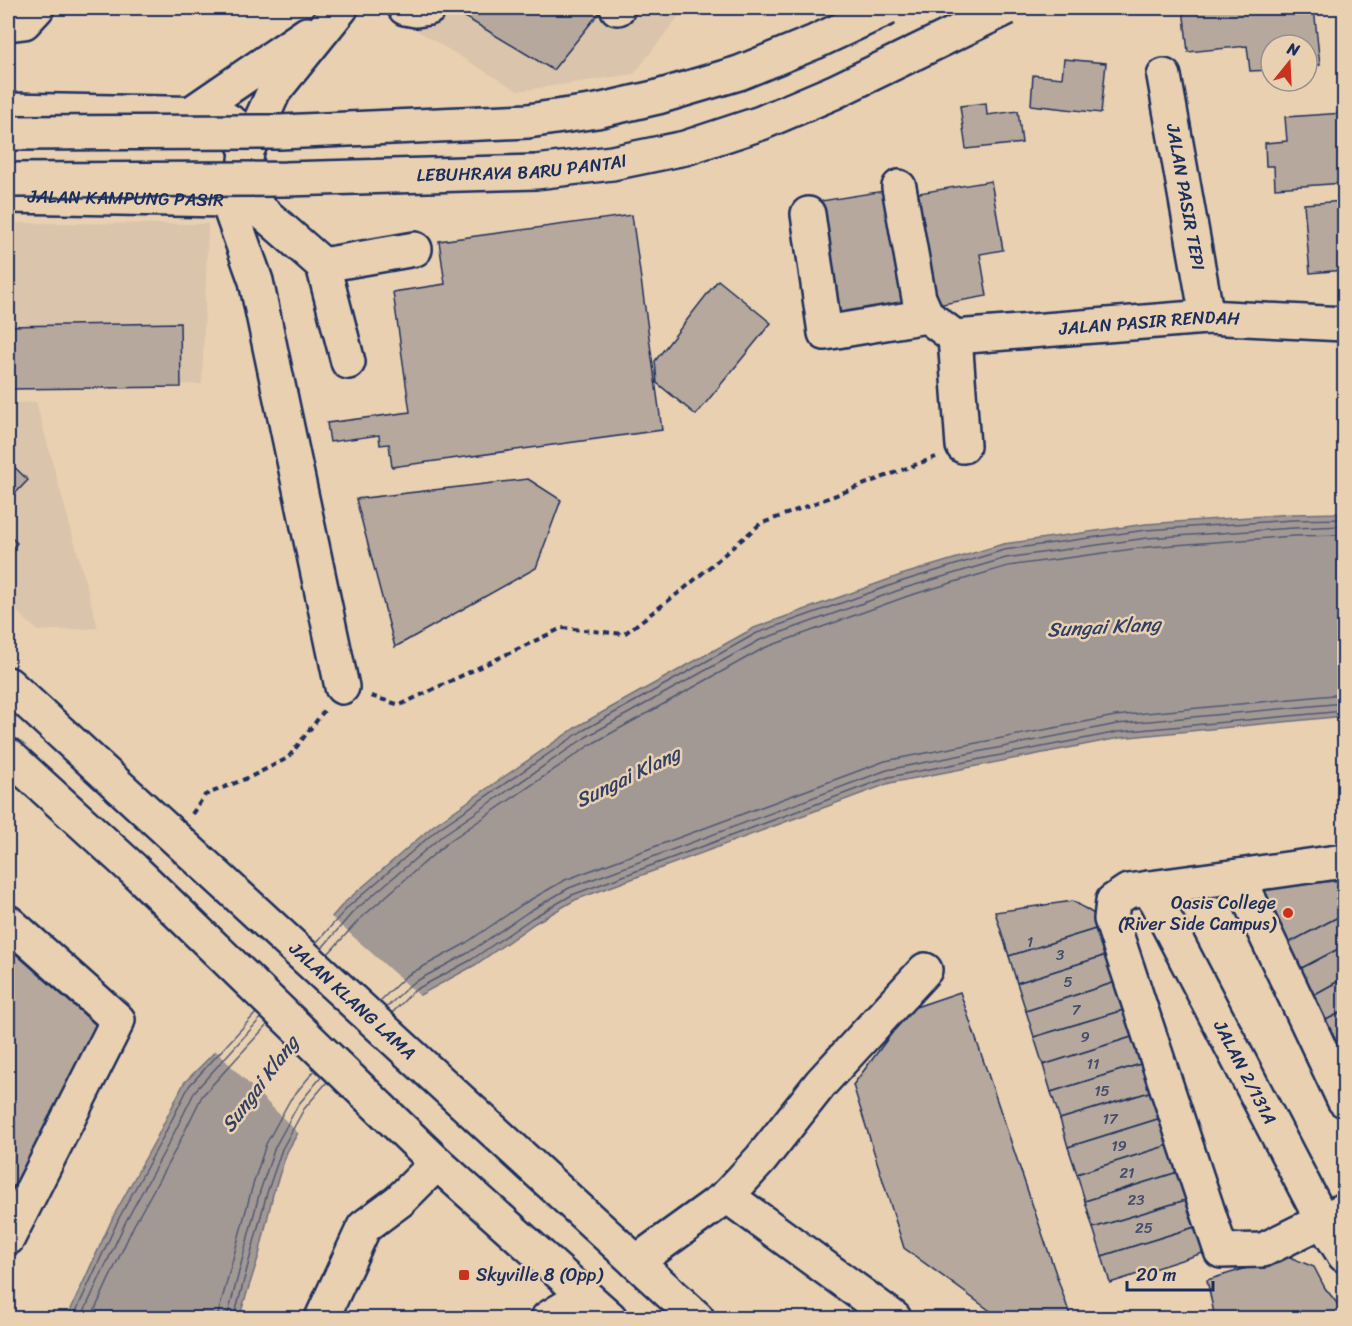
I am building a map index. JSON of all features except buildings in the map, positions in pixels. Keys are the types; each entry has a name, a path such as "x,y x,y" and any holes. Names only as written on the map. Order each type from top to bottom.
{"main road":[{"path":"8,24 24,22 36,8"},
{"path":"405,8 416,10 429,8"},
{"path":"8,133 280,132 528,121 585,113 658,97 740,73 888,8"},
{"name":"LEBUHRAYA BARU PANTAI","path":"8,180 309,178 536,172 612,163 685,148 761,123 834,92 1006,8"},
{"name":"JALAN KAMPUNG PASIR","path":"193,112 339,11"},
{"name":"JALAN KAMPUNG PASIR","path":"8,196 231,194 244,170 247,151 274,91 339,11"},
{"name":"JALAN PASIR TEPI","path":"1164,76 1207,317"},
{"path":"8,110 218,114 235,125 247,151"},
{"path":"898,187 919,298 927,315 955,337 963,446"},
{"path":"231,194 322,265 348,362"},
{"path":"231,194 256,281 342,687"},
{"path":"808,214 825,333 927,315"},
{"path":"322,265 415,249"},
{"name":"JALAN PASIR RENDAH","path":"955,337 1207,317 1344,324"},
{"name":"JALAN KLANG LAMA","path":"8,684 180,825 468,1106 697,1318"},
{"path":"8,755 133,869 433,1158 610,1318"},
{"path":"1333,1215 1263,1251 1221,1251 1111,919 1113,901 1128,891 1344,861"},
{"path":"1238,876 1344,1100"},
{"name":"JALAN 2/131A","path":"1149,888 1333,1215 1344,1256"},
{"path":"8,922 118,1020 8,1238"},
{"path":"636,1262 727,1196 761,1159 821,1083 925,970"},
{"path":"322,1318 364,1227 399,1201 433,1158"},
{"path":"727,1196 894,1318"},
{"path":"548,1318 585,1296"}],"path":[{"path":"180,825 204,795 250,777 288,758 342,687 400,705 562,628 624,634 685,588 760,524 963,446"},
{"path":"809,1318 813,1314 819,1318"}],"shaded area":[{"path":"405,8 685,8 634,74 518,91 396,18"},
{"path":"8,223 208,224 202,384 8,388"},
{"path":"36,402 98,628 38,631 8,603 8,403"}],"water":[{"name":"Sungai Klang","path":"1344,513 1344,716 1119,738 890,783 575,900 535,923 475,965 418,996 358,1054 310,1112 287,1152 239,1318 67,1318 114,1215 184,1083 210,1057 344,903 434,825 578,726 754,628 901,575 1003,544 1146,524 1293,514"}],"pier":[{"path":"329,915 421,997 360,1056 312,1114 300,1135 213,1048"}],"place":[{"name":"Oasis College (River Side Campus)","path":"1288,913"},
{"name":"Skyville 8 (Opp)","path":"464,1275"}]}
